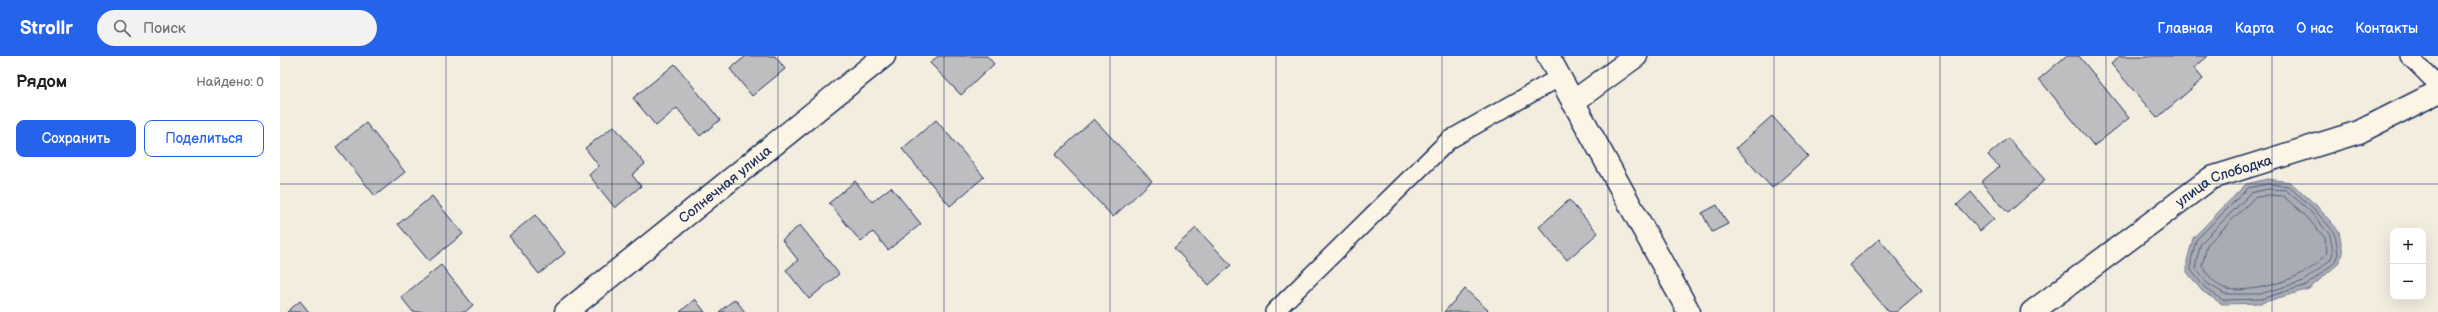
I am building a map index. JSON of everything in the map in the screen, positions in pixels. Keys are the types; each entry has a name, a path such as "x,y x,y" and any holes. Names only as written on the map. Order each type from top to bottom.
{"street":[{"name":"Солнечная улица","path":"566,312 884,56"},
{"path":"1548,56 1689,312"},
{"path":"1573,102 1636,56"},
{"name":"улица Слободка","path":"2032,312 2211,178 2359,132 2438,92"}],"lane":[{"path":"2409,56 2438,85"},
{"path":"1274,312 1449,140 1560,77"}],"water":[{"path":"2268,179 2290,182 2316,205 2339,231 2343,254 2337,265 2309,289 2261,303 2222,304 2202,291 2187,272 2187,261 2193,238 2246,184"}],"building":[{"path":"746,56 775,56 785,69 752,96 730,69"},
{"path":"938,56 987,56 994,64 961,95 930,63"},
{"path":"2066,56 2079,56 2129,118 2094,146 2039,79"},
{"path":"2120,56 2208,56 2194,68 2203,79 2157,118 2111,64"},
{"path":"675,64 720,120 700,136 677,108 656,126 633,98"},
{"path":"1772,116 1808,156 1772,188 1736,148"},
{"path":"1094,119 1152,181 1113,217 1055,155"},
{"path":"936,120 984,177 950,206 902,149"},
{"path":"366,123 405,172 375,196 336,147"},
{"path":"614,126 645,164 632,175 641,186 615,208 589,175 599,166 585,148"},
{"path":"2008,138 2045,180 2008,213 1981,182 1999,167 1988,155"},
{"path":"855,181 872,202 891,187 921,224 888,250 873,232 861,242 829,203"},
{"path":"1971,192 1994,219 1980,231 1957,205"},
{"path":"432,196 463,234 429,261 398,224"},
{"path":"1569,200 1598,233 1567,260 1539,227"},
{"path":"1717,205 1728,224 1712,232 1702,213"},
{"path":"535,215 565,253 539,274 509,236"},
{"path":"800,225 839,274 809,299 786,270 798,260 782,240"},
{"path":"1196,228 1231,265 1209,285 1174,248"},
{"path":"1879,239 1922,290 1896,312 1889,312 1849,265"},
{"path":"441,265 473,305 465,312 413,312 401,297"},
{"path":"1465,289 1490,312 1444,312"},
{"path":"695,299 705,312 680,312"},
{"path":"735,299 745,312 719,312"},
{"path":"300,301 309,312 287,312"}]}
